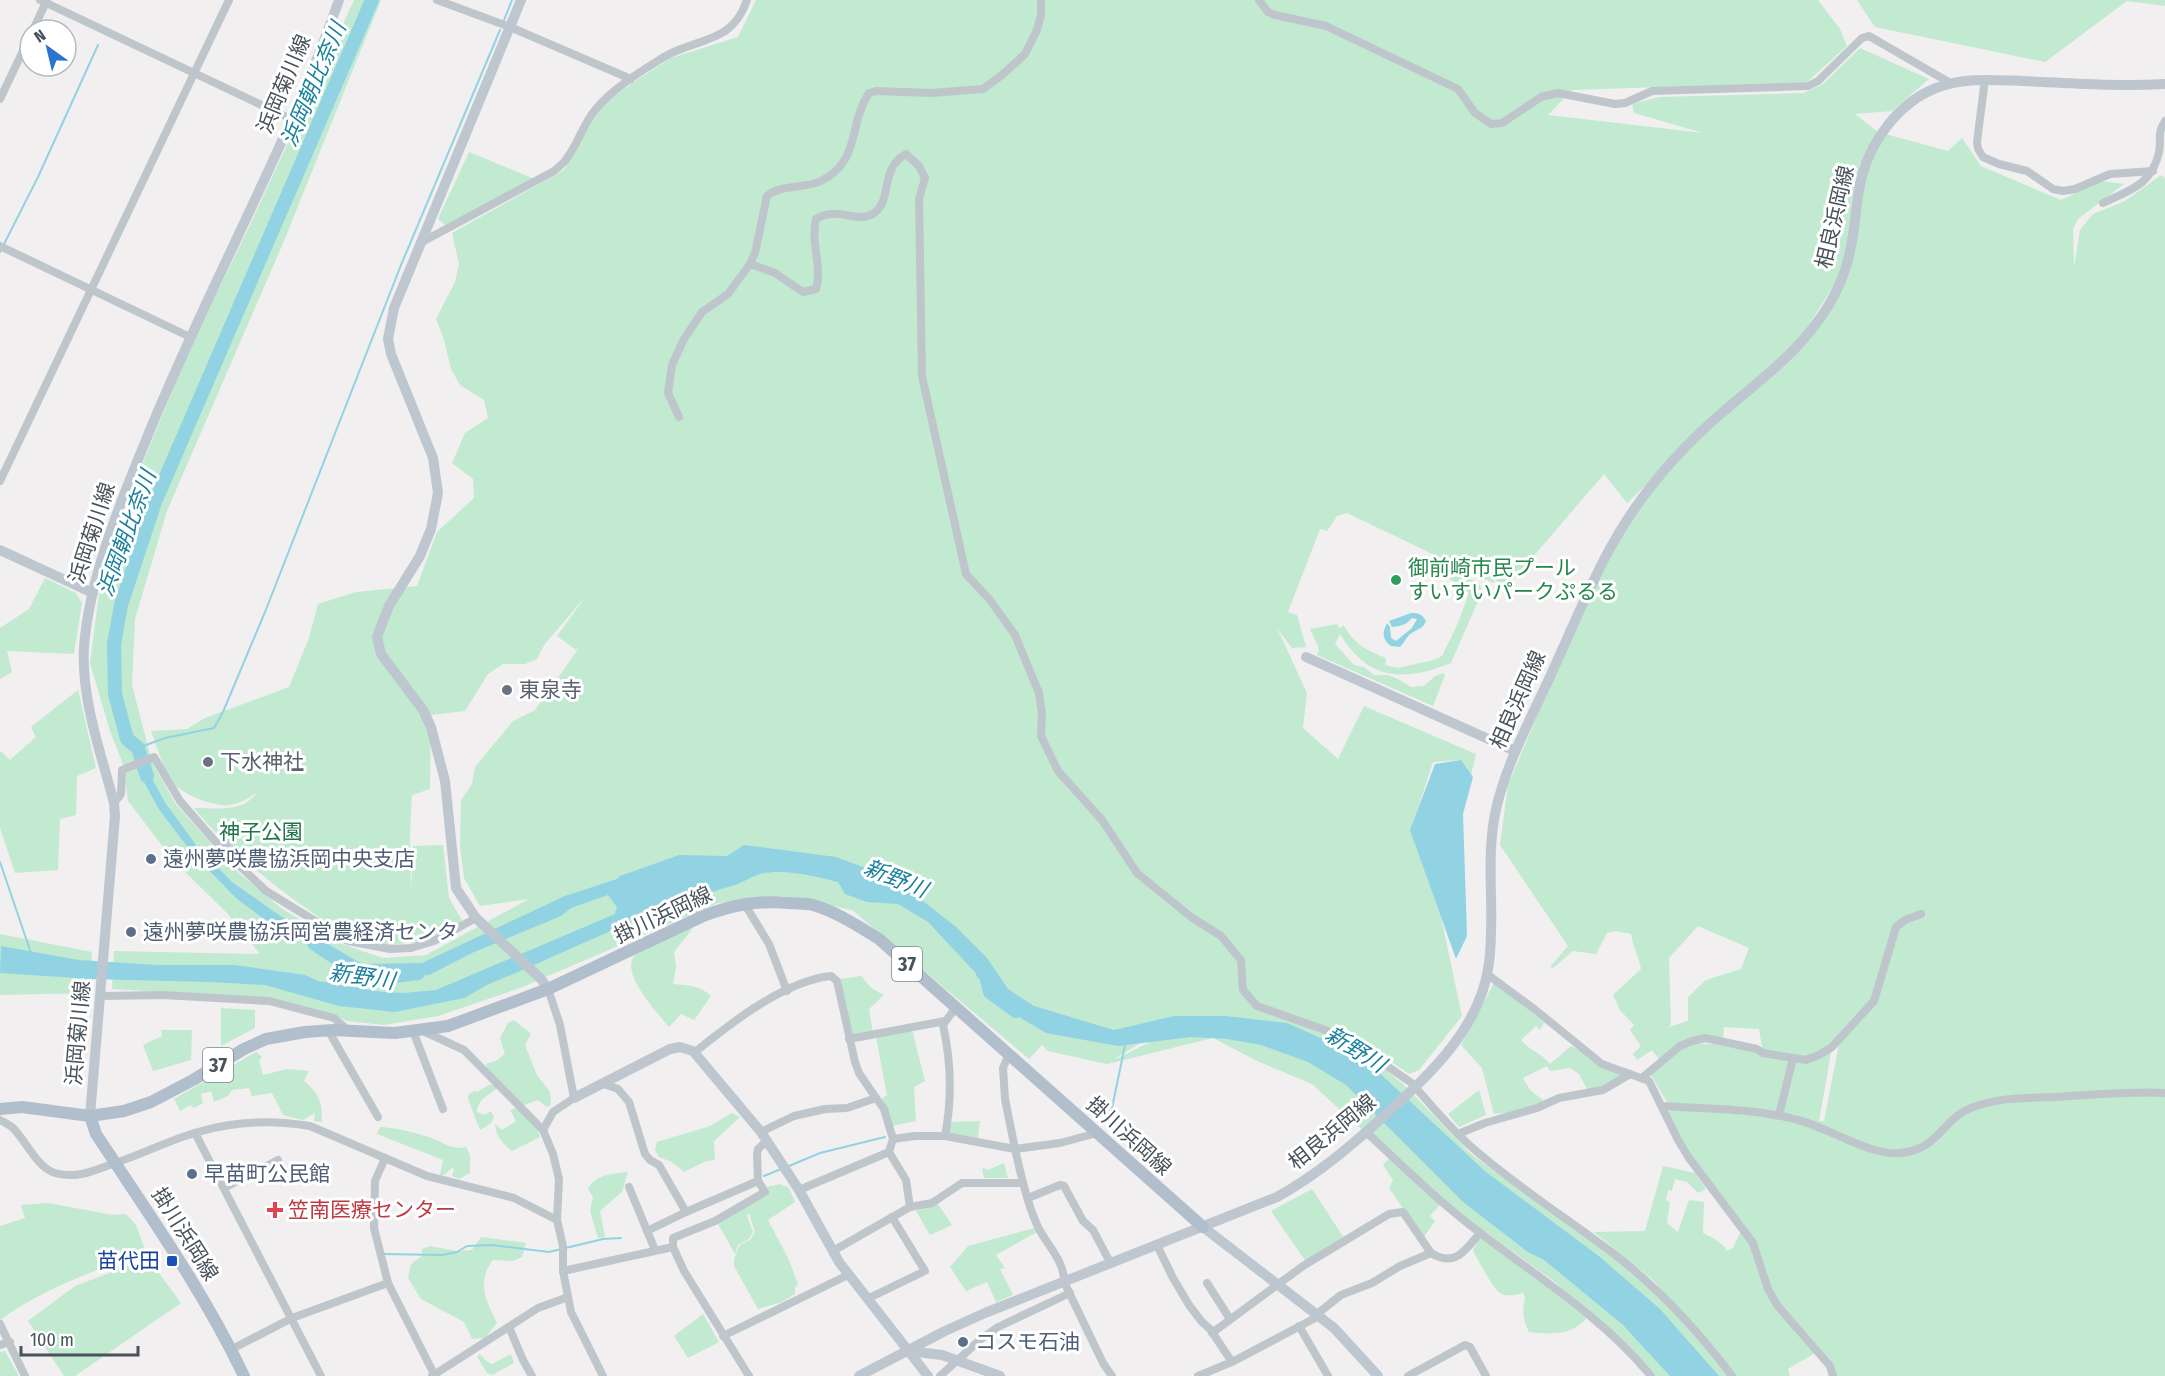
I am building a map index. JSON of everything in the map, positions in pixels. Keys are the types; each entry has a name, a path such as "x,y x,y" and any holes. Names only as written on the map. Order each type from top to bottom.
{"main road":[{"name":"浜岡菊川線","path":"90,1116 114,832 114,802 90,708 84,667 87,622 93,593 125,490 190,337 291,119 339,0"},
{"path":"521,0 394,308 388,339 433,458 437,484 436,505 431,529 420,556 389,606 377,637 381,654 423,710 431,728 445,781 456,888 478,920 544,984"},
{"name":"相良浜岡線","path":"859,1376 945,1331 1277,1197 1302,1184 1323,1169 1415,1087 1457,1041 1476,1009 1488,975 1492,922 1490,855 1492,829 1504,778 1582,605 1627,520 1655,480 1722,413 1786,358 1819,321 1845,271 1865,166 1882,133 1904,108 1924,94 1952,84 1985,79 2118,86 2165,84"},
{"path":"0,550 93,593"},
{"path":"1306,657 1515,751"},
{"name":"掛川浜岡線","path":"0,1109 22,1107 90,1116 124,1111 151,1102 266,1039 328,1030 395,1033 448,1026 727,906 775,901 812,905 845,919 879,939 1203,1227"},
{"path":"574,1098 670,1049 686,1048 695,1052 764,1136 799,1190 848,1275 928,1376"},
{"name":"掛川浜岡線","path":"90,1116 96,1134 169,1242 232,1349 244,1376"},
{"path":"1203,1227 1318,1315 1346,1340 1378,1376"},
{"path":"908,1351 942,1355 1000,1376"}],"street":[{"path":"0,481 229,0"},
{"path":"437,0 510,27 631,79"},
{"path":"422,242 554,171 568,158 593,111 631,79 667,55 720,36 740,17 747,0"},
{"path":"679,417 668,393 672,365 684,339 702,312 728,294 750,264 755,253 767,196 772,191 813,184 831,176 846,160 862,105 869,93 876,91 931,93 983,89 1024,54 1037,30 1041,15 1041,0"},
{"path":"1259,0 1268,12 1326,26 1458,89 1475,113 1491,124 1502,123 1541,97 1558,93 1615,104 1625,103 1652,91 1808,86 1818,81 1862,38 1869,36 1952,84"},
{"path":"38,18 44,1 291,119"},
{"path":"0,99 18,61"},
{"path":"1985,79 1977,142 1983,157 1999,164 2027,171 2053,189 2062,191 2075,189 2110,174 2153,171"},
{"path":"2103,203 2142,184 2153,171 2159,150 2159,134 2165,121"},
{"path":"750,264 775,273 803,292 816,289 820,277 813,231 816,219 825,213 842,213 864,218 873,214 882,206 886,180 896,159 906,154 919,166 926,178 919,199 922,376 966,574 990,600 1015,635 1039,693 1042,714 1041,736 1058,771 1102,820 1137,873 1191,916 1221,936 1241,960 1243,990 1257,1006 1279,1016 1320,1027 1345,1037 1415,1087 1473,1149 1647,1282 1686,1320 1732,1376"},
{"path":"0,246 190,337"},
{"path":"114,802 121,794 122,770 154,756 180,801 220,848 266,891 348,941 390,949 422,945 478,920"},
{"path":"220,848 232,840"},
{"path":"744,903 769,944 787,991"},
{"path":"1643,1077 1680,1046 1705,1038 1757,1048 1763,1053 1806,1060 1819,1055 1832,1047 1874,1000 1896,927 1905,920 1921,914"},
{"path":"1488,975 1602,1064 1643,1077 1652,1085 1670,1126 1689,1158 1753,1243 1768,1289 1777,1305 1830,1366 1833,1376"},
{"path":"695,1052 734,1020 787,991 817,978 831,976 837,981 849,1039 859,1073 884,1109 893,1139 890,1152 906,1180 910,1207"},
{"path":"543,1130 552,1112 574,1098 560,1025 544,984"},
{"path":"101,994 269,1001 334,1018 349,1031"},
{"path":"945,1136 948,1121 949,1064 943,1025 956,1006"},
{"path":"849,1039 945,1021"},
{"path":"328,1030 378,1117"},
{"path":"417,1031 442,1109"},
{"path":"417,1031 464,1050 543,1130 553,1154 559,1179 557,1221 571,1312 603,1376"},
{"path":"1009,1054 1003,1068 1005,1099 1023,1183 1038,1227 1065,1272 1064,1282 1103,1363 1112,1376"},
{"path":"1779,1115 1793,1058"},
{"path":"1458,1134 1485,1123 1537,1108 1559,1098 1603,1090 1630,1074"},
{"path":"604,1084 618,1089 627,1098 645,1154 659,1165 686,1212"},
{"path":"1662,1106 1752,1111 1779,1115 1823,1127 1884,1153 1898,1154 1914,1151 1927,1145 1962,1112 1987,1102 2096,1094 2165,1093"},
{"path":"749,1376 684,1271 673,1247 673,1239 715,1221 765,1192 758,1181 757,1154 764,1136 794,1116 825,1109 847,1108 876,1098"},
{"path":"0,1120 11,1126 42,1164 52,1172 67,1175 82,1175 125,1161 195,1132 245,1122 293,1123 310,1126 427,1176 514,1198 557,1221"},
{"path":"1368,1130 1440,1201 1583,1309 1630,1352 1651,1376"},
{"path":"195,1132 321,1376"},
{"path":"893,1139 945,1136 1015,1149 1081,1139 1097,1133"},
{"path":"799,1190 890,1152"},
{"path":"385,1158 375,1181 374,1224 388,1283 434,1376 537,1308 568,1297"},
{"path":"224,1188 278,1160"},
{"path":"647,1231 758,1181"},
{"path":"833,1251 910,1207 932,1203 962,1183 1023,1183"},
{"path":"1028,1198 1060,1185 1064,1186 1083,1221 1093,1230 1111,1263"},
{"path":"629,1187 655,1250"},
{"path":"1212,1333 1277,1283 1389,1214 1403,1212 1431,1253 1438,1257 1451,1259 1461,1255 1480,1233"},
{"path":"867,1299 925,1271 892,1217"},
{"path":"1157,1245 1173,1278 1190,1305 1232,1362"},
{"path":"563,1271 673,1247"},
{"path":"1198,1376 1232,1362 1299,1326 1318,1315 1341,1295 1372,1283 1400,1266 1431,1253"},
{"path":"723,1336 848,1275"},
{"path":"232,1349 292,1318 388,1283"},
{"path":"1207,1283 1230,1319"},
{"path":"940,1376 998,1327 1070,1293"},
{"path":"0,1324 25,1376"},
{"path":"1299,1326 1328,1376"},
{"path":"509,1327 532,1376"},
{"path":"0,1345 10,1342"},
{"path":"1408,1376 1465,1345 1470,1347 1486,1376"}],"green space":[{"name":"神子公園","path":"354,0 381,0 284,241 167,511 135,619 132,685 152,762 175,803 233,868 281,908 336,942 383,958 426,955 529,899 480,906 464,878 460,845 461,800 472,784 475,767 513,721 535,710 581,645 576,650 557,636 586,596 544,645 537,659 525,664 503,664 488,674 465,711 431,715 430,789 412,795 411,892 413,846 443,845 449,898 463,922 426,941 389,945 362,940 345,933 339,924 336,929 279,888 226,843 194,808 237,806 251,799 257,792 241,802 223,805 207,802 183,791 169,777 151,731 187,729 205,718 289,687 309,638 318,604 356,592 417,586 437,532 474,498 473,479 452,463 465,433 488,418 484,400 460,385 451,369 436,319 455,282 459,264 452,233 564,170 596,109 634,82 671,58 738,37 756,0 1818,0 1840,29 1847,46 1807,82 1572,90 1548,115 1703,133 1634,113 1632,104 1659,97 1803,93 1823,84 1860,48 1929,79 1892,111 1855,114 1878,132 1948,151 1962,138 1981,166 2061,200 2101,181 2124,184 2078,219 2073,229 2074,268 2080,230 2093,214 2125,201 2161,175 2165,178 2165,1376 1832,1376 1817,1352 1788,1369 1790,1376 1649,1376 1630,1352 1555,1282 1430,1192 1312,1084 1257,1061 1213,1038 1107,1064 1048,1051 1042,1045 1029,1059 852,910 784,896 718,903 520,988 438,1016 384,1025 347,1021 281,1002 258,998 112,989 114,951 260,954 228,914 173,860 128,801 123,764 110,731 90,663 99,594 140,470 188,352 250,225","holes":["1838,279 1836,291 1799,344 1801,337","1686,447 1627,520 1575,626 1508,785 1500,845 1568,946 1550,967 1553,968 1573,951 1596,954 1607,933 1616,931 1631,934 1641,969 1613,995 1620,1010 1634,1025 1630,1030 1641,1046 1633,1054 1637,1060 1652,1050 1659,1059 1674,1047 1688,1041 1723,1040 1724,1027 1759,1029 1763,1053 1712,1044 1687,1043 1651,1075 1670,1107 1668,1116 1694,1162 1743,1227 1733,1248 1726,1251 1726,1248 1715,1239 1703,1233 1704,1202 1689,1200 1678,1232 1667,1223 1670,1202 1666,1200 1668,1190 1672,1191 1675,1179 1687,1182 1698,1193 1706,1189 1695,1173 1663,1166 1645,1231 1594,1232 1654,1281 1683,1316 1608,1250 1518,1189 1470,1153 1403,1084 1343,1036 1308,1025 1345,1029 1409,1074 1419,1070 1462,1016 1441,917 1411,830 1433,762 1460,760 1471,775 1476,754 1364,706 1338,759 1303,728 1307,693 1277,628 1292,648 1306,647 1297,615 1288,612 1320,529 1327,531 1337,516 1347,513 1493,583 1495,580 1507,587 1604,474 1627,503","1698,926 1749,948 1741,969 1706,980 1688,997 1688,1021 1666,1028 1671,1025 1669,958","1171,1024 1180,1027 1116,1059","1840,1039 1824,1121 1819,1121 1832,1047"]},
{"path":"1857,0 2165,0 2165,6 2127,1 2045,62 1875,27"},
{"path":"469,152 537,180 449,228 438,219"},
{"path":"1438,564 1479,583 1482,592 1451,663 1418,673 1403,675 1389,673 1375,669 1363,661 1351,650 1340,634 1335,644 1354,665 1364,667 1374,675 1388,675 1411,687 1424,686 1435,676 1443,673 1445,675 1433,706 1317,655 1319,649 1310,629 1337,624 1339,628 1344,626 1362,646 1386,658 1385,665 1398,668 1442,656 1469,593 1435,568"},
{"path":"45,578 76,593 82,603 74,654 7,651 12,672 0,679 0,628 29,609"},
{"path":"78,690 96,768 77,776 76,815 60,819 58,870 15,873 0,828 0,752 10,760 36,737 31,727"},
{"path":"693,928 674,952 676,967 673,984 698,988 711,996 694,1020 681,1014 669,1027 636,982 631,966 638,952 646,947 656,941"},
{"path":"0,934 92,952 90,993 0,995"},
{"path":"861,976 871,988 884,995 869,1009 873,1033 853,1037 840,979"},
{"path":"1494,983 1544,1023 1540,1030 1536,1026 1521,1040 1550,1064 1571,1046 1622,1072 1624,1076 1600,1090 1587,1089 1579,1074 1570,1068 1550,1071 1547,1066 1523,1078 1530,1090 1543,1100 1539,1105 1528,1110 1494,1114 1482,1068 1461,1045"},
{"path":"221,1008 255,1010 255,1028 221,1046"},
{"path":"514,1020 531,1034 525,1045 537,1075 550,1092 551,1105 547,1107 538,1100 522,1106 486,1064 496,1061 505,1054 500,1038 508,1023"},
{"path":"161,1030 192,1030 191,1060 153,1071 143,1045 162,1036"},
{"path":"912,1030 925,1081 914,1087 916,1121 892,1126 882,1098 887,1095 876,1037"},
{"path":"256,1052 262,1057 259,1061 263,1075 287,1069 309,1071 304,1081 314,1090 319,1099 322,1122 314,1121 315,1113 303,1120 283,1115 272,1093 252,1096 249,1088 232,1090 228,1096 214,1102 211,1091 201,1094 203,1103 194,1108 190,1105 180,1111 174,1099"},
{"path":"489,1085 495,1085 498,1088 481,1101 477,1112 484,1115 491,1111 494,1117 491,1123 480,1130 468,1095"},
{"path":"1479,1090 1486,1115 1459,1127 1448,1114"},
{"path":"516,1108 537,1128 540,1137 512,1151 500,1139 495,1124 502,1130 516,1121 510,1110"},
{"path":"732,1113 740,1117 714,1141 715,1160 706,1161 684,1172 672,1162 659,1157 655,1150 657,1142 710,1126"},
{"path":"980,1121 978,1138 948,1134 951,1122"},
{"path":"380,1127 417,1133 452,1147 466,1147 470,1155 470,1173 459,1179 452,1176 454,1169 452,1168 444,1175 440,1175 443,1160 377,1134"},
{"path":"1391,1156 1441,1204 1430,1216 1435,1221 1423,1238 1389,1188 1393,1180 1383,1165"},
{"path":"1004,1163 1008,1178 984,1178 982,1169 988,1170"},
{"path":"628,1172 622,1192 600,1211 605,1237 598,1238 590,1211 593,1197 588,1189 595,1180 611,1174"},
{"path":"780,1184 789,1188 795,1202 768,1220 788,1258 798,1284 795,1287 795,1294 782,1302 758,1309 734,1266 739,1246 751,1239 755,1232 749,1213 747,1216 753,1232 749,1239 738,1245 735,1254 717,1222 762,1195 765,1198 769,1192 767,1187"},
{"path":"1312,1189 1344,1238 1307,1263 1271,1211"},
{"path":"48,1203 113,1215 126,1214 136,1225 146,1252 52,1289 0,1320 0,1226 25,1218 21,1205"},
{"path":"938,1204 952,1225 930,1235 916,1211"},
{"path":"1035,1228 1037,1232 996,1255 1005,1268 1000,1269 1013,1295 996,1302 987,1282 966,1291 950,1267 968,1246"},
{"path":"1482,1235 1587,1317 1582,1323 1569,1330 1546,1333 1529,1332 1525,1324 1523,1293 1508,1295 1499,1292 1473,1250"},
{"path":"481,1237 526,1243 522,1257 513,1261 493,1260 488,1268 484,1284 486,1299 497,1323 485,1338 472,1339 464,1322 421,1299 408,1278 411,1264 422,1256 422,1249 430,1246 456,1251 472,1250"},
{"path":"143,1260 153,1265 181,1303 75,1376 64,1376 28,1321 75,1286"},
{"path":"703,1314 719,1342 688,1358 674,1336"},
{"path":"5,1351 19,1376 0,1376 0,1352"},
{"path":"480,1354 492,1364 511,1354 514,1363 492,1375 487,1373 477,1356"}],"water":[{"path":"1411,613 1422,615 1426,621 1421,628 1410,634 1400,647 1391,646 1384,636 1387,623 1390,627 1391,638 1396,641 1412,628 1417,619 1412,618 1403,625 1392,627 1389,621"},
{"path":"1461,760 1473,777 1463,814 1467,936 1456,959 1410,830 1435,764"},
{"path":"144,764 166,804 196,845 232,882 279,915 362,964 422,963 565,896 679,855 727,856 744,845 836,857 879,873 914,894 956,927 987,958 1008,989 1034,1006 1114,1030 1174,1016 1225,1016 1287,1023 1371,1065 1486,1172 1600,1257 1660,1309 1719,1376 1670,1376 1622,1324 1544,1260 1528,1252 1463,1202 1346,1085 1308,1062 1261,1045 1227,1039 1191,1037 1118,1046 1046,1033 1014,1014 928,922 898,904 867,902 845,894 838,882 820,877 778,872 757,875 641,918 487,985 464,998 395,1012 339,1006 265,985 91,979 0,973 1,946 79,960 158,965 235,965 305,975 318,981 383,992 436,990 615,914 617,907 608,895 571,908 561,916 472,953 429,975 374,974 351,965 291,934 287,936 236,898 192,853 158,808 136,767"}],"waterway":[{"name":"浜岡朝比奈川","path":"147,776 138,748 127,739 115,694 114,644 121,605 155,502 372,0"},
{"path":"504,20 512,0"},
{"path":"138,748 165,738 214,728 223,712 265,612 401,265 500,30"},
{"path":"0,252 38,177 98,45"},
{"path":"0,862 31,953"},
{"name":"浜岡朝比奈川","path":"314,943 345,963 371,974 389,977 418,973"},
{"name":"新野川","path":"983,973 990,992 1016,1011"},
{"path":"1110,1118 1125,1045"},
{"path":"789,1166 820,1153 885,1137"},
{"path":"764,1176 781,1169"},
{"path":"384,1254 442,1255 457,1252 467,1246 492,1245 549,1252 603,1239 621,1238"}],"place":[{"name":"御前崎市民プール すいすいパークぷるる","path":"1396,580"},
{"name":"東泉寺","path":"507,690"},
{"name":"下水神社","path":"208,762"},
{"name":"遠州夢咲農協浜岡中央支店","path":"151,859"},
{"name":"遠州夢咲農協浜岡営農経済センタ","path":"131,932"},
{"name":"早苗町公民館","path":"192,1174"},
{"name":"笠南医療センター","path":"275,1210"},
{"name":"苗代田","path":"172,1261"},
{"name":"コスモ石油","path":"963,1342"}]}
